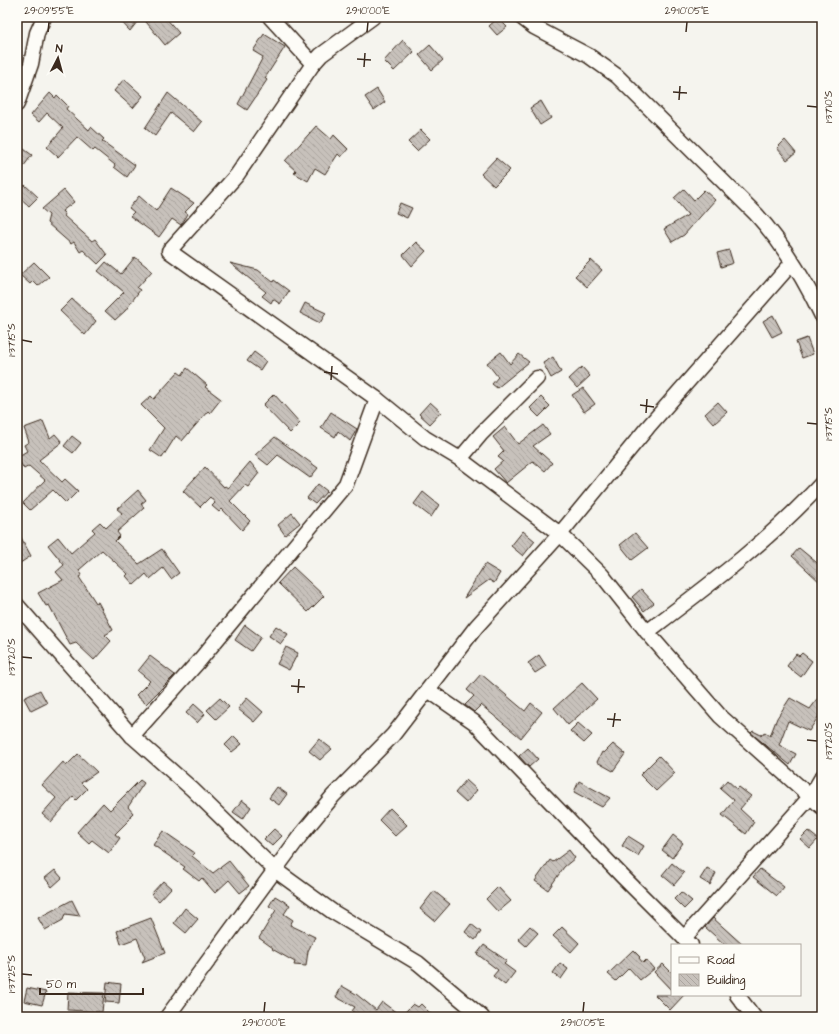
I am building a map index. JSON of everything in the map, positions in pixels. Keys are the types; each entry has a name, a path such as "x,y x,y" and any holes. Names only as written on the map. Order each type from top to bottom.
{"street":[{"path":"17,104 30,64 37,32 44,17"},
{"path":"270,17 313,64"},
{"path":"373,17 321,55 313,64 237,175 169,251 377,399 425,438 460,459 560,534 602,575 647,632 720,716 822,807"},
{"path":"521,17 534,27 589,56 617,76 756,214 774,234 812,294 822,316"},
{"path":"167,1017 300,836 333,796 389,739 476,627 560,534 648,427 792,263"},
{"path":"460,459 481,434 537,378"},
{"path":"132,736 199,661 346,484 377,399"},
{"path":"647,632 743,559 804,503 822,483"},
{"path":"17,605 132,736 192,790 275,870 333,912 418,963 482,1017"},
{"path":"428,690 474,722 623,877 688,941 811,796 822,776"},
{"path":"738,996 754,1017"}],"building":[{"path":"117,17 141,17 130,31"},
{"path":"142,17 165,17 179,33 165,45"},
{"path":"498,18 507,27 497,35 489,26"},
{"path":"264,34 285,47 265,78 267,80 247,110 238,104 263,57 253,51"},
{"path":"403,40 414,52 394,71 384,61"},
{"path":"430,45 443,60 432,70 419,55"},
{"path":"124,79 143,96 133,108 114,91"},
{"path":"377,89 385,102 374,110 365,97"},
{"path":"50,93 55,98 57,95 68,106 66,109 89,130 91,127 104,139 102,141 135,165 127,177 95,149 93,151 77,137 58,157 47,147 63,128 47,113 39,122 31,115"},
{"path":"168,93 202,122 194,132 171,113 155,136 145,128"},
{"path":"541,101 551,118 540,125 530,108"},
{"path":"316,126 331,139 334,135 348,149 341,157 338,154 325,174 315,168 308,181 294,173 296,171 285,161"},
{"path":"421,130 430,139 417,151 408,142"},
{"path":"785,140 796,153 787,160 777,148"},
{"path":"17,144 32,155 17,175"},
{"path":"496,158 510,170 494,186 481,174"},
{"path":"25,185 38,197 29,206 17,195 17,193"},
{"path":"171,188 194,203 185,212 188,214 181,225 172,219 159,237 130,216 134,212 129,208 139,196 156,211"},
{"path":"684,189 694,200 704,190 715,200 684,235 672,242 664,229 688,215 674,198"},
{"path":"64,190 74,202 62,211 65,214 64,216 92,241 95,239 107,255 98,264 83,250 80,252 74,242 71,244 47,223 49,215 42,209"},
{"path":"400,203 412,208 407,218 396,213"},
{"path":"416,242 426,251 412,266 403,255"},
{"path":"729,250 733,263 721,267 717,253"},
{"path":"135,257 152,271 137,288 140,290 125,311 115,320 105,311 124,292 98,271 106,262 121,274"},
{"path":"591,260 602,270 587,287 575,276"},
{"path":"34,262 49,277 38,286 33,281 30,284 20,275"},
{"path":"230,263 258,270 273,282 274,280 289,291 280,304 273,299 271,303 262,296 266,292"},
{"path":"72,299 96,321 85,335 60,311"},
{"path":"305,303 326,313 320,323 300,313"},
{"path":"773,315 782,332 772,337 763,321"},
{"path":"807,338 813,354 802,358 796,342"},
{"path":"254,352 266,361 260,370 247,361"},
{"path":"501,352 510,364 519,354 529,362 497,388 492,384 498,377 487,363"},
{"path":"553,357 561,372 551,378 543,363"},
{"path":"582,367 590,376 577,388 569,379"},
{"path":"187,368 207,385 205,387 221,399 210,413 208,411 182,441 176,436 162,458 150,450 164,428 141,405 151,396 154,399 178,372 182,375"},
{"path":"583,388 595,404 584,412 572,395"},
{"path":"274,394 300,423 290,433 263,405"},
{"path":"541,397 550,406 539,417 530,408"},
{"path":"430,402 441,412 430,424 419,414"},
{"path":"718,402 727,412 714,424 705,414"},
{"path":"331,412 357,429 350,441 338,431 335,437 321,428"},
{"path":"43,421 50,438 55,434 62,442 39,460 62,482 65,479 78,491 66,503 53,490 30,510 23,503 45,480 29,466 24,469 17,457 27,451 24,445 29,442 24,428"},
{"path":"543,425 550,434 533,446 552,463 545,471 533,461 506,483 494,469 503,461 498,457 504,451 493,437 505,427 518,444"},
{"path":"72,436 81,443 73,453 64,446"},
{"path":"275,437 318,468 310,478 278,455 268,465 255,455"},
{"path":"250,462 259,473 248,487 245,485 230,501 250,521 242,530 222,509 219,512 212,506 215,503 210,497 200,507 183,491 205,467 224,487 225,486 228,488"},
{"path":"318,484 327,491 315,504 307,498"},
{"path":"138,490 146,500 141,504 144,508 117,532 120,536 115,541 139,564 162,549 179,573 171,579 163,568 150,579 146,574 134,585 126,576 128,574 102,550 79,570 82,575 79,577 96,603 98,602 113,630 105,635 111,641 94,660 76,643 70,645 49,605 46,606 38,593 63,580 56,572 64,565 48,545 58,537 71,553 95,532 92,529 100,522 106,528 122,513 117,509"},
{"path":"423,492 439,505 431,517 414,504"},
{"path":"292,513 300,523 285,535 278,525"},
{"path":"17,530 31,556 17,565"},
{"path":"523,531 535,541 523,556 511,546"},
{"path":"635,533 648,548 632,560 620,545"},
{"path":"799,548 822,567 822,584 792,556"},
{"path":"485,564 500,573 494,583 489,580 464,598"},
{"path":"293,567 324,596 308,612 278,583"},
{"path":"641,589 654,603 644,611 632,597"},
{"path":"245,625 261,637 251,651 235,640"},
{"path":"276,626 288,634 281,644 269,636"},
{"path":"286,647 298,653 289,670 277,664"},
{"path":"802,653 812,661 801,677 787,666 796,654 799,656"},
{"path":"539,655 546,666 535,673 528,663"},
{"path":"150,656 175,675 146,704 136,695 150,681 138,671"},
{"path":"481,674 525,711 531,703 542,712 521,738 481,705 474,712 465,705 474,696 467,690"},
{"path":"582,683 597,699 568,725 554,708"},
{"path":"40,690 47,703 31,711 24,698"},
{"path":"822,693 822,711 809,731 788,721 779,745 796,754 790,765 751,733 753,731 761,735 765,732 770,736 777,718 790,698 810,709"},
{"path":"220,698 229,707 216,719 207,710"},
{"path":"247,698 263,712 254,722 238,709"},
{"path":"194,704 205,714 197,723 186,713"},
{"path":"578,723 592,735 584,743 570,731"},
{"path":"234,736 242,744 232,752 225,745"},
{"path":"319,739 332,749 320,760 309,751"},
{"path":"613,744 625,754 613,771 597,762 602,752 604,753"},
{"path":"528,748 538,759 529,767 519,756"},
{"path":"78,754 97,772 81,783 87,789 76,800 73,797 51,822 42,814 56,798 42,785 63,762 66,766"},
{"path":"659,756 675,773 656,791 640,775"},
{"path":"140,780 144,783 128,807 133,813 130,816 131,818 115,834 120,838 109,853 92,840 89,843 77,832 103,803 110,810"},
{"path":"466,780 477,790 466,803 455,793"},
{"path":"727,780 737,789 739,787 751,796 740,809 754,822 746,834 722,815 734,800 720,788"},
{"path":"579,781 610,798 602,807 574,792"},
{"path":"277,787 287,794 279,805 269,798"},
{"path":"242,800 251,807 243,819 233,812"},
{"path":"390,808 407,825 395,836 379,820"},
{"path":"274,829 282,836 272,846 264,839"},
{"path":"163,831 195,853 192,856 213,873 229,861 249,886 240,893 229,880 215,893 202,878 199,881 183,869 185,867 153,845"},
{"path":"808,831 818,839 810,848 800,839"},
{"path":"673,835 683,843 672,858 662,850"},
{"path":"628,836 644,846 638,856 622,846"},
{"path":"569,850 575,858 564,867 548,890 535,881 550,860 553,862"},
{"path":"672,863 684,873 674,885 662,875"},
{"path":"707,868 716,873 710,885 700,879"},
{"path":"760,869 784,887 777,896 753,877"},
{"path":"55,870 62,878 52,887 45,878"},
{"path":"163,881 171,888 159,901 151,894"},
{"path":"498,887 511,901 498,912 486,899"},
{"path":"434,891 450,904 435,921 420,909"},
{"path":"681,892 692,901 684,909 674,899"},
{"path":"275,896 290,905 284,914 293,920 290,925 315,937 308,951 306,966 294,965 295,962 272,949 273,948 259,938 276,910 269,906"},
{"path":"72,900 80,916 65,914 63,920 45,930 38,918"},
{"path":"185,908 198,919 186,933 174,923"},
{"path":"151,918 165,953 142,962 145,958 137,938 121,944 117,931"},
{"path":"713,918 742,944 724,944 705,927"},
{"path":"471,924 481,932 475,940 465,932"},
{"path":"530,926 538,933 526,946 518,939"},
{"path":"562,927 579,943 571,952 553,936"},
{"path":"484,945 507,961 504,964 515,972 505,985 493,976 498,970 477,954"},
{"path":"633,950 640,957 639,958 643,963 646,960 654,969 640,980 629,968 616,981 608,974"},
{"path":"560,963 568,969 561,979 553,973"},
{"path":"663,964 671,972 671,990 654,972"},
{"path":"107,982 121,984 119,1003 105,1002"},
{"path":"342,986 356,994 376,1010 382,1002 401,1016 413,1004 418,1007 421,1004 434,1017 373,1017 366,1013 363,1017 360,1017 352,1011 355,1007 336,997"},
{"path":"27,988 46,992 42,1005 24,1001"},
{"path":"68,992 104,993 102,1012 67,1010"},
{"path":"655,995 683,996 670,1010"}]}
